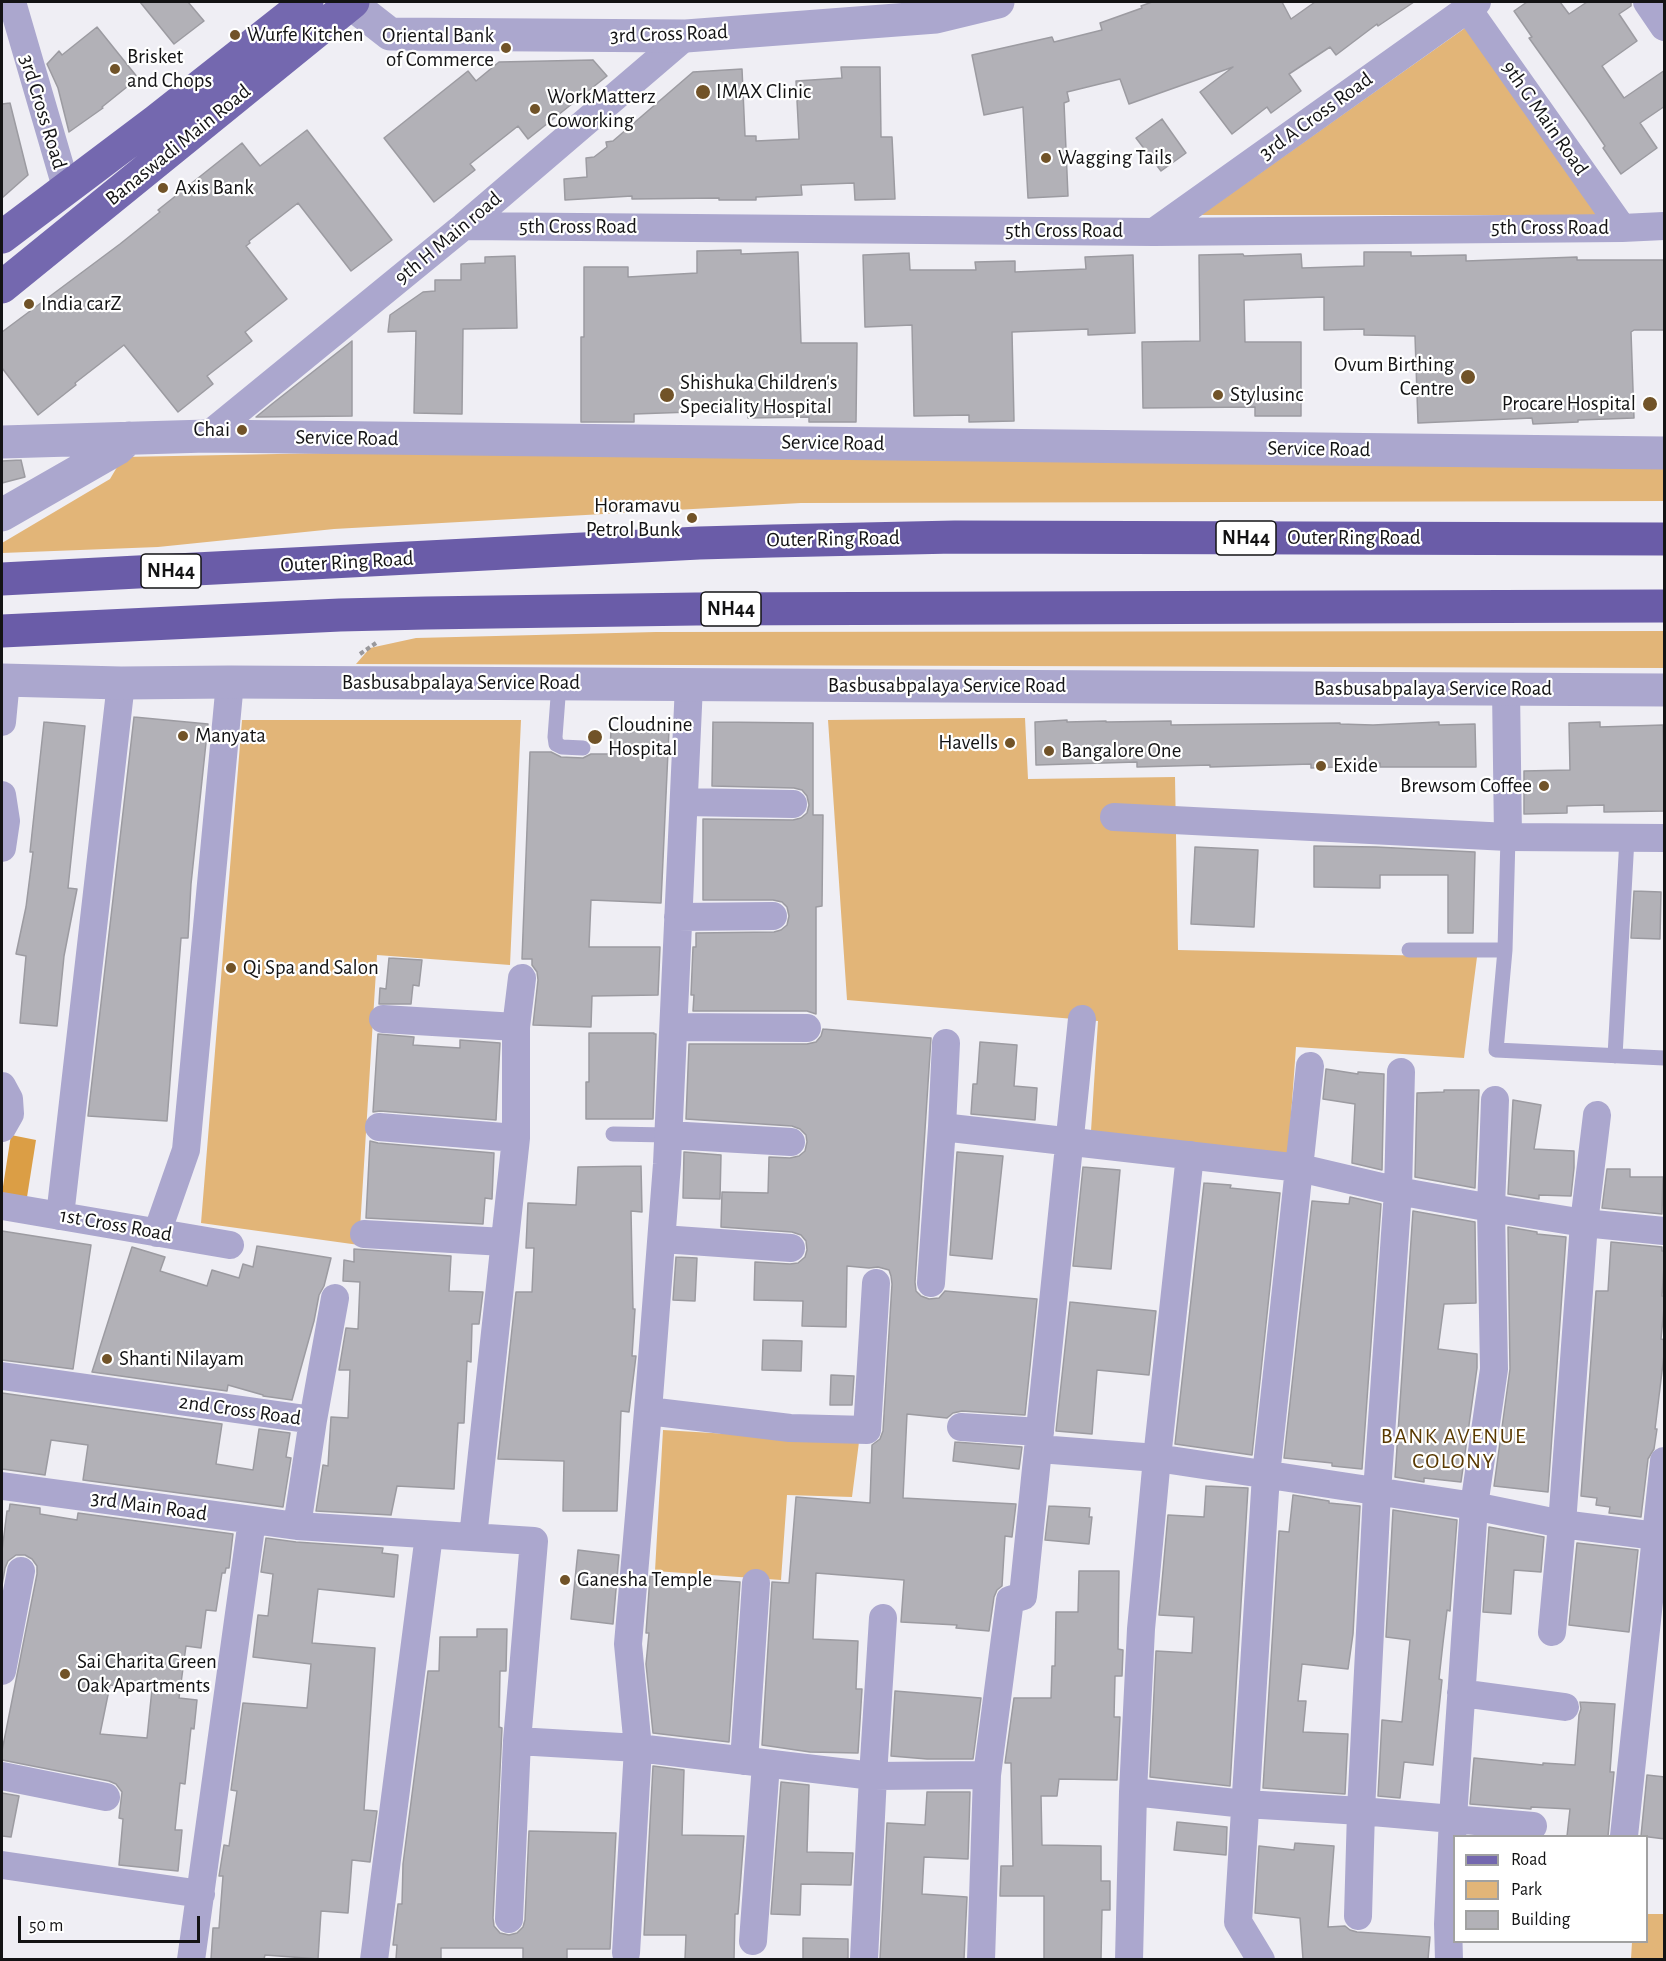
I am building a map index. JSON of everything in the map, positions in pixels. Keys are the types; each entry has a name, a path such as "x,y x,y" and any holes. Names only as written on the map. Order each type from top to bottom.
{"highway":[{"name":"Outer Ring Road","path":"2,579 794,540 955,537 1665,539"},
{"name":"NH44","path":"2,631 340,615 555,611 1665,606"}],"main road":[{"name":"Banaswadi Main Road","path":"2,237 156,121 307,2"},
{"name":"Banaswadi Main Road","path":"2,286 351,2"}],"street":[{"name":"3rd Cross Road","path":"351,2 390,34 686,36 936,17 998,2"},
{"path":"1647,2 1665,27"},
{"name":"9th G Main Road","path":"1472,5 1622,228"},
{"name":"3rd A Cross Road","path":"1154,232 1472,5"},
{"name":"3rd Cross Road","path":"21,7 66,187"},
{"name":"9th H Main road","path":"207,436 464,226 686,36"},
{"name":"5th Cross Road","path":"464,226 1154,232 1665,226"},
{"name":"Service Road","path":"2,442 207,436 1665,453"},
{"path":"2,515 117,449 129,438"},
{"path":"2,723 4,680"},
{"name":"Basbusabpalaya Service Road","path":"4,680 120,683 1665,690"},
{"path":"158,1233 186,1150 231,682"},
{"path":"60,1216 120,683"},
{"path":"626,1953 638,1748 628,1644 662,1239 689,685"},
{"path":"1506,689 1508,837"},
{"path":"2,795 6,821 2,848"},
{"path":"684,802 793,804"},
{"path":"1114,817 1508,837 1665,838"},
{"path":"678,917 773,916"},
{"path":"473,1537 516,1138 516,1027 522,978"},
{"path":"981,1959 987,1775 1010,1600 1023,1596 1082,1018"},
{"path":"383,1019 516,1027"},
{"path":"674,1027 807,1028"},
{"path":"931,1282 946,1043"},
{"path":"1261,1959 1238,1922 1266,1475 1310,1066"},
{"path":"1358,1916 1377,1492 1398,1191 1401,1072"},
{"path":"2,1086 9,1099 10,1114 2,1128"},
{"path":"1449,1959 1448,1924 1453,1818 1474,1506 1494,1369 1491,1208 1495,1100"},
{"path":"1552,1632 1584,1223 1597,1115"},
{"path":"379,1126 516,1138"},
{"path":"942,1127 1300,1168 1398,1191 1491,1208 1584,1223 1665,1231"},
{"path":"668,1135 791,1142"},
{"path":"1129,1959 1133,1792 1141,1629 1190,1155"},
{"name":"1st Cross Road","path":"2,1206 230,1245"},
{"path":"364,1234 504,1242"},
{"path":"662,1239 791,1248"},
{"path":"648,1411 790,1428 867,1430 876,1283"},
{"path":"313,1420 335,1298"},
{"name":"2nd Cross Road","path":"2,1376 313,1420 297,1526"},
{"path":"961,1427 1040,1441 1474,1506 1562,1524 1660,1537"},
{"path":"1624,1835 1660,1537 1665,1461"},
{"name":"3rd Main Road","path":"2,1486 297,1526"},
{"path":"191,1959 252,1520"},
{"path":"297,1526 534,1541 517,1741 509,1919"},
{"path":"374,1959 429,1535"},
{"path":"2,1671 21,1571"},
{"path":"753,1941 756,1583"},
{"path":"864,1959 883,1618"},
{"path":"1461,1693 1565,1707"},
{"path":"517,1741 638,1748 873,1776 987,1775"},
{"path":"2,1776 106,1797"},
{"path":"1133,1792 1245,1804 1453,1818 1533,1826"},
{"path":"2,1865 201,1894"}],"lane":[{"path":"559,684 556,744 562,747 583,748"},
{"path":"1508,837 1505,950 1496,1050 1665,1058"},
{"path":"1615,1056 1627,838"},
{"path":"1409,950 1505,950"},
{"path":"613,1134 668,1135"}],"path":[{"path":"352,659 378,642"}],"green space":[{"path":"1465,28 1598,215 1201,215"},
{"path":"483,450 1664,455 1664,501 801,503 334,529 158,547 2,553 2,543 110,479 123,457"},
{"path":"1664,631 1664,668 356,664 370,648 416,638 656,632"},
{"path":"1025,718 1028,779 1175,777 1178,950 1477,957 1464,1058 1296,1047 1288,1157 1091,1131 1098,1021 847,1000 828,720"},
{"path":"242,720 521,720 510,965 377,955 359,1245 201,1223"},
{"path":"663,1430 859,1442 852,1497 787,1495 781,1580 655,1571"},
{"path":"1648,1914 1664,1914 1664,1959 1631,1959 1632,1943 1648,1943"}],"shaded area":[{"path":"11,1135 36,1140 27,1197 2,1193"}],"building":[{"path":"140,2 188,2 204,21 174,44"},
{"path":"1152,2 1282,2 1291,19 1315,2 1414,2 1378,26 1377,24 1336,55 1330,47 1289,74 1301,91 1271,113 1267,107 1232,134 1200,92 1233,67 1129,104 1120,79 1067,92 1069,101 1064,103 1068,196 1028,198 1023,107 984,115 972,55 1052,37 1054,42 1102,30 1100,23 1142,8 1141,6"},
{"path":"1527,2 1560,2 1569,14 1587,2 1631,2 1631,6 1619,14 1637,41 1602,66 1624,98 1665,70 1665,106 1640,123 1657,148 1621,174 1603,148 1605,146 1529,38 1532,37 1514,11"},
{"path":"97,27 138,78 103,108 69,132 58,88 47,64 59,51 62,55"},
{"path":"593,60 607,76 528,139 518,126 470,164 475,170 434,202 384,138 468,71 476,81 499,62"},
{"path":"841,67 880,67 881,137 892,137 895,199 855,200 854,183 801,185 802,195 756,197 756,200 632,199 632,196 565,200 564,179 587,177 586,158 594,157 607,147 606,142 613,141 693,72 742,69 745,136 756,136 756,141 799,139 796,81 842,78"},
{"path":"10,103 28,175 2,198 2,104"},
{"path":"1162,119 1186,153 1161,171 1136,138"},
{"path":"307,130 392,240 351,271 298,203 249,241 250,243 246,246 287,299 245,332 252,341 207,376 213,384 178,412 124,345 38,415 2,368 2,332 120,244 160,212 158,210 242,143 260,166"},
{"path":"741,250 741,254 798,252 801,343 857,343 856,422 809,422 809,417 748,418 748,410 634,414 634,422 581,422 584,267 628,267 628,277 697,273 697,251"},
{"path":"1364,252 1411,252 1411,256 1466,255 1466,261 1577,257 1577,260 1665,260 1665,330 1634,330 1631,332 1634,418 1533,424 1532,418 1418,423 1415,336 1364,335 1364,329 1324,330 1324,297 1244,300 1245,342 1301,342 1301,416 1255,416 1255,407 1143,408 1142,342 1200,341 1199,255 1301,254 1302,268 1364,266"},
{"path":"909,253 910,270 976,270 975,262 1015,261 1015,272 1086,269 1085,257 1133,255 1135,333 1088,335 1088,329 1012,332 1014,421 969,422 969,415 914,416 912,325 865,327 863,255"},
{"path":"515,256 517,328 463,329 462,414 414,413 416,331 388,332 390,315 423,292 435,291 435,280 461,280 461,264 485,263 485,257"},
{"path":"352,341 352,416 256,417 272,404"},
{"path":"21,460 25,477 2,483 2,461"},
{"path":"134,717 208,724 191,884 188,938 181,938 167,1121 88,1116"},
{"path":"1067,720 1067,722 1171,721 1171,725 1340,723 1373,725 1439,722 1439,725 1475,724 1476,767 1380,767 1380,763 1341,764 1341,767 1311,768 1311,764 1137,767 1137,762 1036,765 1035,722"},
{"path":"44,722 85,726 68,888 77,889 64,956 57,1026 20,1023 26,956 16,954 26,907 33,852 30,852"},
{"path":"713,722 813,723 813,815 823,815 822,906 816,907 816,1014 807,1011 693,1011 694,995 691,995 693,947 696,947 696,933 774,932 787,925 789,916 787,907 782,902 773,900 703,900 703,819 793,820 807,813 809,805 807,796 802,790 794,788 712,786"},
{"path":"1600,722 1600,727 1663,725 1665,811 1604,812 1604,805 1567,806 1567,813 1524,814 1524,771 1570,770 1569,723"},
{"path":"611,729 669,730 661,903 591,900 589,947 660,947 658,995 592,996 591,1027 533,1025 537,972 532,965 532,959 522,959 530,752 551,752 561,757 583,758 591,754 610,754"},
{"path":"1314,846 1475,852 1473,933 1448,933 1448,875 1380,875 1380,888 1314,887"},
{"path":"1195,847 1258,850 1254,927 1191,924"},
{"path":"1634,891 1661,892 1660,939 1631,938"},
{"path":"389,958 422,960 419,986 413,985 411,1004 379,1004 380,988 386,989"},
{"path":"823,1029 931,1038 916,1291 929,1299 939,1298 945,1291 1037,1299 1025,1415 962,1411 953,1413 947,1418 907,1414 903,1498 1016,1504 1012,1537 1005,1536 1002,1586 994,1597 989,1631 956,1628 957,1625 901,1622 904,1580 816,1573 813,1639 858,1641 856,1689 862,1689 858,1753 810,1752 762,1745 772,1582 789,1583 796,1497 870,1503 872,1445 880,1439 883,1431 891,1276 889,1270 878,1267 847,1266 846,1327 802,1326 803,1301 754,1300 755,1262 798,1263 805,1257 806,1241 801,1235 792,1232 721,1227 722,1192 768,1193 769,1157 799,1156 805,1151 806,1135 800,1129 792,1126 686,1119 689,1044 807,1044 816,1042"},
{"path":"589,1033 656,1034 653,1119 586,1119"},
{"path":"378,1034 414,1037 413,1045 460,1048 460,1040 500,1043 496,1120 373,1112"},
{"path":"980,1042 1017,1045 1014,1086 1037,1088 1035,1120 971,1114 973,1084 977,1084"},
{"path":"1326,1069 1358,1074 1358,1072 1384,1074 1382,1170 1352,1163 1355,1104 1323,1099"},
{"path":"1444,1090 1479,1090 1475,1188 1415,1177 1417,1093 1444,1092"},
{"path":"1513,1100 1541,1105 1534,1149 1574,1151 1571,1196 1539,1195 1539,1199 1508,1194"},
{"path":"370,1141 494,1153 492,1199 485,1198 483,1224 366,1218"},
{"path":"684,1152 721,1155 720,1199 683,1198"},
{"path":"957,1152 1003,1156 992,1259 950,1255"},
{"path":"641,1166 642,1212 631,1211 633,1309 635,1309 632,1356 636,1356 629,1412 621,1411 617,1511 563,1511 564,1461 498,1459 516,1292 532,1292 534,1248 526,1248 528,1203 576,1205 578,1167"},
{"path":"1083,1167 1120,1170 1111,1269 1073,1266"},
{"path":"1607,1169 1630,1169 1630,1177 1663,1177 1662,1214 1602,1208"},
{"path":"1204,1183 1280,1193 1252,1455 1175,1444"},
{"path":"1350,1197 1381,1204 1362,1469 1284,1458 1312,1201 1349,1204"},
{"path":"1413,1211 1475,1222 1476,1303 1444,1304 1438,1349 1477,1354 1461,1482 1424,1478 1424,1482 1395,1477"},
{"path":"1508,1227 1537,1232 1537,1234 1566,1237 1548,1492 1494,1486 1510,1369"},
{"path":"2,1231 91,1245 73,1369 2,1360"},
{"path":"1611,1242 1662,1247 1662,1251 1665,1251 1662,1296 1665,1298 1661,1339 1665,1340 1665,1347 1655,1429 1657,1429 1654,1449 1648,1459 1641,1517 1609,1513 1610,1507 1596,1505 1597,1498 1581,1496 1596,1291 1608,1291"},
{"path":"257,1246 331,1258 292,1400 263,1396 228,1385 227,1391 92,1372 132,1247 165,1257 160,1271 207,1286 212,1270 239,1278 243,1264 253,1267"},
{"path":"354,1249 451,1256 449,1291 483,1292 479,1324 472,1324 471,1362 467,1361 464,1423 458,1423 454,1489 397,1486 391,1515 316,1511 323,1465 328,1466 331,1417 348,1418 350,1370 339,1370 346,1328 358,1329 360,1282 343,1281 344,1260 354,1262"},
{"path":"676,1257 697,1258 695,1301 673,1300"},
{"path":"1070,1302 1156,1311 1149,1375 1097,1370 1092,1434 1056,1431"},
{"path":"763,1340 802,1341 801,1371 762,1370"},
{"path":"831,1375 854,1376 852,1405 830,1405"},
{"path":"2,1393 222,1424 216,1464 253,1470 259,1429 290,1433 286,1457 291,1458 283,1507 83,1480 88,1445 51,1440 45,1475 2,1469"},
{"path":"955,1442 1022,1447 1019,1469 953,1461"},
{"path":"1206,1486 1248,1488 1230,1786 1150,1777 1156,1651 1192,1653 1194,1617 1159,1615 1168,1515 1204,1517"},
{"path":"1293,1495 1329,1501 1329,1503 1360,1506 1353,1634 1348,1669 1302,1664 1298,1701 1306,1701 1303,1732 1348,1734 1345,1794 1263,1788 1279,1531 1289,1532"},
{"path":"10,1504 40,1508 40,1514 77,1520 78,1513 233,1534 229,1568 222,1573 216,1611 206,1610 201,1648 186,1646 179,1698 197,1700 194,1729 191,1728 185,1784 180,1783 175,1830 182,1830 178,1871 119,1865 123,1819 119,1818 122,1792 116,1784 2,1760 37,1574 37,1566 32,1559 25,1555 16,1555 8,1561 2,1585 2,1551 7,1511 9,1511","holes":["110,1685 152,1689 147,1738 100,1734"]},
{"path":"1049,1506 1090,1508 1089,1517 1092,1517 1089,1544 1045,1540"},
{"path":"1393,1510 1457,1520 1450,1611 1447,1610 1439,1679 1442,1680 1433,1765 1404,1762 1400,1798 1378,1796 1382,1720 1402,1722 1410,1640 1386,1637"},
{"path":"1489,1527 1544,1537 1541,1572 1514,1570 1511,1614 1483,1612"},
{"path":"266,1538 383,1548 382,1553 398,1555 394,1597 318,1589 312,1643 375,1648 364,1810 377,1811 370,1862 352,1860 348,1913 321,1911 318,1959 265,1955 264,1959 211,1959 213,1928 219,1928 223,1876 219,1876 224,1845 229,1846 237,1791 231,1790 243,1703 307,1708 311,1664 253,1657 258,1615 268,1616 273,1574 261,1572"},
{"path":"1577,1543 1638,1550 1629,1632 1569,1625"},
{"path":"578,1550 619,1555 613,1624 571,1619"},
{"path":"1079,1571 1119,1571 1118,1649 1123,1650 1122,1676 1115,1676 1114,1717 1120,1717 1117,1780 1059,1779 1057,1796 1041,1796 1042,1845 1101,1846 1101,1881 1110,1881 1110,1910 1102,1910 1101,1959 1044,1959 1044,1896 1000,1896 1001,1866 1013,1866 1011,1763 1005,1763 1014,1698 1051,1698 1052,1666 1055,1666 1056,1612 1078,1612"},
{"path":"650,1576 740,1582 729,1742 653,1733 646,1664"},
{"path":"477,1629 507,1629 506,1671 500,1671 499,1727 502,1728 494,1926 500,1933 509,1935 517,1933 523,1927 529,1831 616,1833 610,1949 567,1949 567,1959 523,1959 523,1948 441,1948 441,1959 396,1959 397,1945 393,1945 398,1904 402,1904 403,1864 428,1671 439,1671 440,1637 477,1637"},
{"path":"895,1691 981,1698 973,1759 891,1756"},
{"path":"1580,1702 1615,1704 1610,1772 1614,1772 1608,1835 1567,1835 1570,1809 1531,1807 1531,1809 1470,1804 1474,1758 1543,1765 1543,1763 1575,1765"},
{"path":"653,1766 684,1770 682,1835 744,1836 738,1914 735,1914 734,1959 685,1959 686,1935 644,1935"},
{"path":"1647,1775 1665,1777 1665,1839 1641,1835"},
{"path":"781,1782 809,1785 807,1852 853,1853 851,1885 801,1884 800,1915 771,1914"},
{"path":"927,1792 970,1792 968,1859 924,1857 922,1894 967,1897 964,1959 880,1959 887,1823 925,1825"},
{"path":"2,1793 19,1796 11,1837 2,1836"},
{"path":"1177,1822 1227,1827 1226,1855 1174,1850"},
{"path":"1295,1843 1334,1846 1328,1927 1345,1926 1357,1932 1430,1937 1428,1959 1303,1959 1300,1918 1255,1913 1259,1846 1294,1850"},
{"path":"803,1938 848,1939 848,1958 803,1959"}],"place":[{"name":"Wurfe Kitchen","path":"235,35"},
{"name":"Oriental Bank of Commerce","path":"506,48"},
{"name":"Brisket and Chops","path":"115,69"},
{"name":"IMAX Clinic","path":"703,92"},
{"name":"WorkMatterz Coworking","path":"535,109"},
{"name":"Wagging Tails","path":"1046,158"},
{"name":"Axis Bank","path":"163,188"},
{"name":"India carZ","path":"29,304"},
{"name":"Ovum Birthing Centre","path":"1468,377"},
{"name":"Shishuka Children's Speciality Hospital","path":"667,395"},
{"name":"Stylusinc","path":"1218,395"},
{"name":"Procare Hospital","path":"1650,404"},
{"name":"Chai","path":"242,430"},
{"name":"Horamavu Petrol Bunk","path":"692,518"},
{"name":"Manyata","path":"183,736"},
{"name":"Cloudnine Hospital","path":"595,737"},
{"name":"Havells","path":"1010,743"},
{"name":"Bangalore One","path":"1049,751"},
{"name":"Exide","path":"1321,766"},
{"name":"Brewsom Coffee","path":"1544,786"},
{"name":"Qi Spa and Salon","path":"231,968"},
{"name":"Shanti Nilayam","path":"107,1359"},
{"name":"Ganesha Temple","path":"565,1580"},
{"name":"Sai Charita Green Oak Apartments","path":"65,1674"}],"district":[{"name":"BANK AVENUE COLONY","path":"1454,1448"}]}
